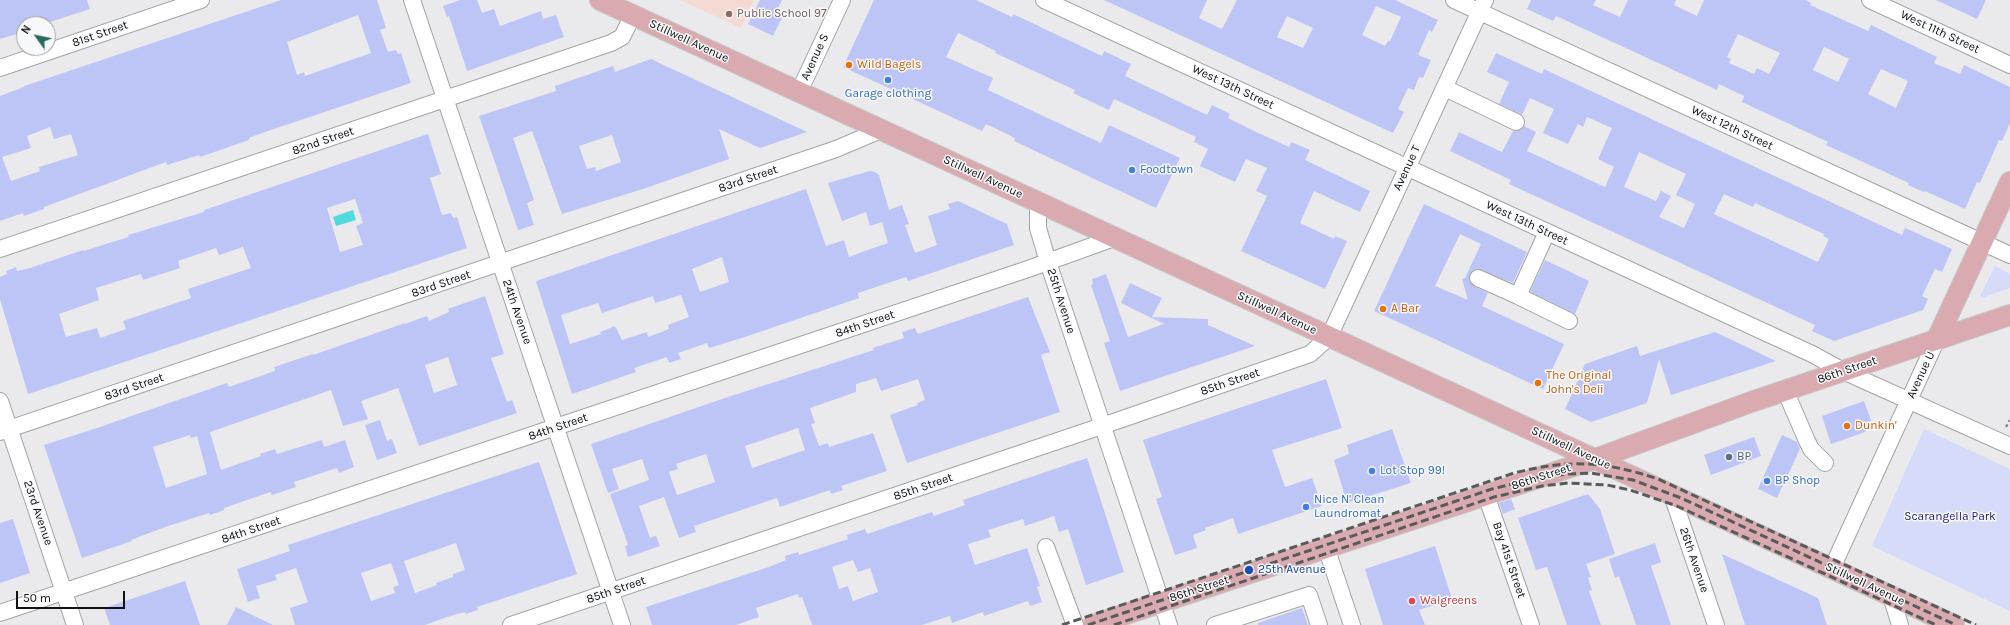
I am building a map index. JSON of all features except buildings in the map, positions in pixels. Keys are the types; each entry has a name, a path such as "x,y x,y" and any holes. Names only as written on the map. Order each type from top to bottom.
{"main road":[{"name":"Stillwell Avenue","path":"600,0 1954,625"},
{"name":"Avenue U","path":"1937,339 2010,182"},
{"name":"86th Street","path":"1093,625 1161,601 1595,459 1786,390 2010,315"}],"street":[{"name":"81st Street","path":"0,68 201,0"},
{"name":"24th Avenue","path":"412,0 557,427 622,625"},
{"name":"Avenue S","path":"799,92 842,0"},
{"name":"West 13th Street","path":"1044,0 1812,354 1843,371 1910,399 2010,446"},
{"name":"West 12th Street","path":"1454,0 1483,6 2010,255"},
{"name":"West 11th Street","path":"1870,0 2010,65"},
{"name":"Avenue T","path":"1330,337 1483,6"},
{"name":"82nd Street","path":"0,249 446,100 611,43 622,37 633,16"},
{"path":"1445,88 1516,122"},
{"name":"83rd Street","path":"5,431 501,264 836,149 881,130"},
{"name":"25th Avenue","path":"1038,203 1038,228 1048,262 1169,625"},
{"path":"1518,296 1547,232"},
{"name":"84th Street","path":"0,613 1048,262 1114,238"},
{"path":"1478,278 1569,320"},
{"name":"85th Street","path":"511,625 1102,426 1310,354 1330,337"},
{"name":"Avenue U","path":"1832,568 1937,339"},
{"path":"1786,390 1807,441 1825,463"},
{"name":"23rd Avenue","path":"0,401 5,431 75,625"},
{"name":"Bay 41st Street","path":"1486,495 1531,625"},
{"name":"26th Avenue","path":"1672,495 1716,625"},
{"path":"1046,547 1075,625"},
{"path":"1326,548 1352,625"},
{"path":"1215,625 1309,594 1319,625"},
{"path":"1891,596 1900,625"}],"path":[{"path":"2006,427 2010,420"}],"shaded area":[{"name":"Public School 97","path":"680,0 754,0 741,28"}],"green space":[{"path":"1995,266 2010,274 2010,288 1982,298 1980,296"},
{"name":"Scarangella Park","path":"1924,429 2010,469 2010,611 1872,546"}],"water":[{"path":"353,210 356,220 336,226 333,217"}],"railway":[{"path":"1062,625 1514,473 1534,468 1569,464 1586,464 1620,468 1658,479 1976,625"},
{"path":"1088,625 1492,489 1540,477 1591,473 1633,480 1681,498 1956,625"},
{"path":"1114,625 1494,497 1542,486 1568,483 1607,485 1630,490 1677,506 1936,625"}],"place":[{"name":"Public School 97","path":"729,14"},
{"name":"Wild Bagels","path":"849,65"},
{"name":"Garage clothing","path":"888,80"},
{"name":"Foodtown","path":"1132,170"},
{"name":"A Bar","path":"1383,309"},
{"name":"The Original John's Deli","path":"1538,383"},
{"name":"Dunkin'","path":"1847,426"},
{"name":"BP","path":"1729,457"},
{"name":"Lot Stop 99!","path":"1372,471"},
{"name":"BP Shop","path":"1767,481"},
{"name":"Nice N' Clean Laundromat","path":"1306,507"},
{"name":"25th Avenue","path":"1249,570"},
{"name":"Walgreens","path":"1412,601"}]}
